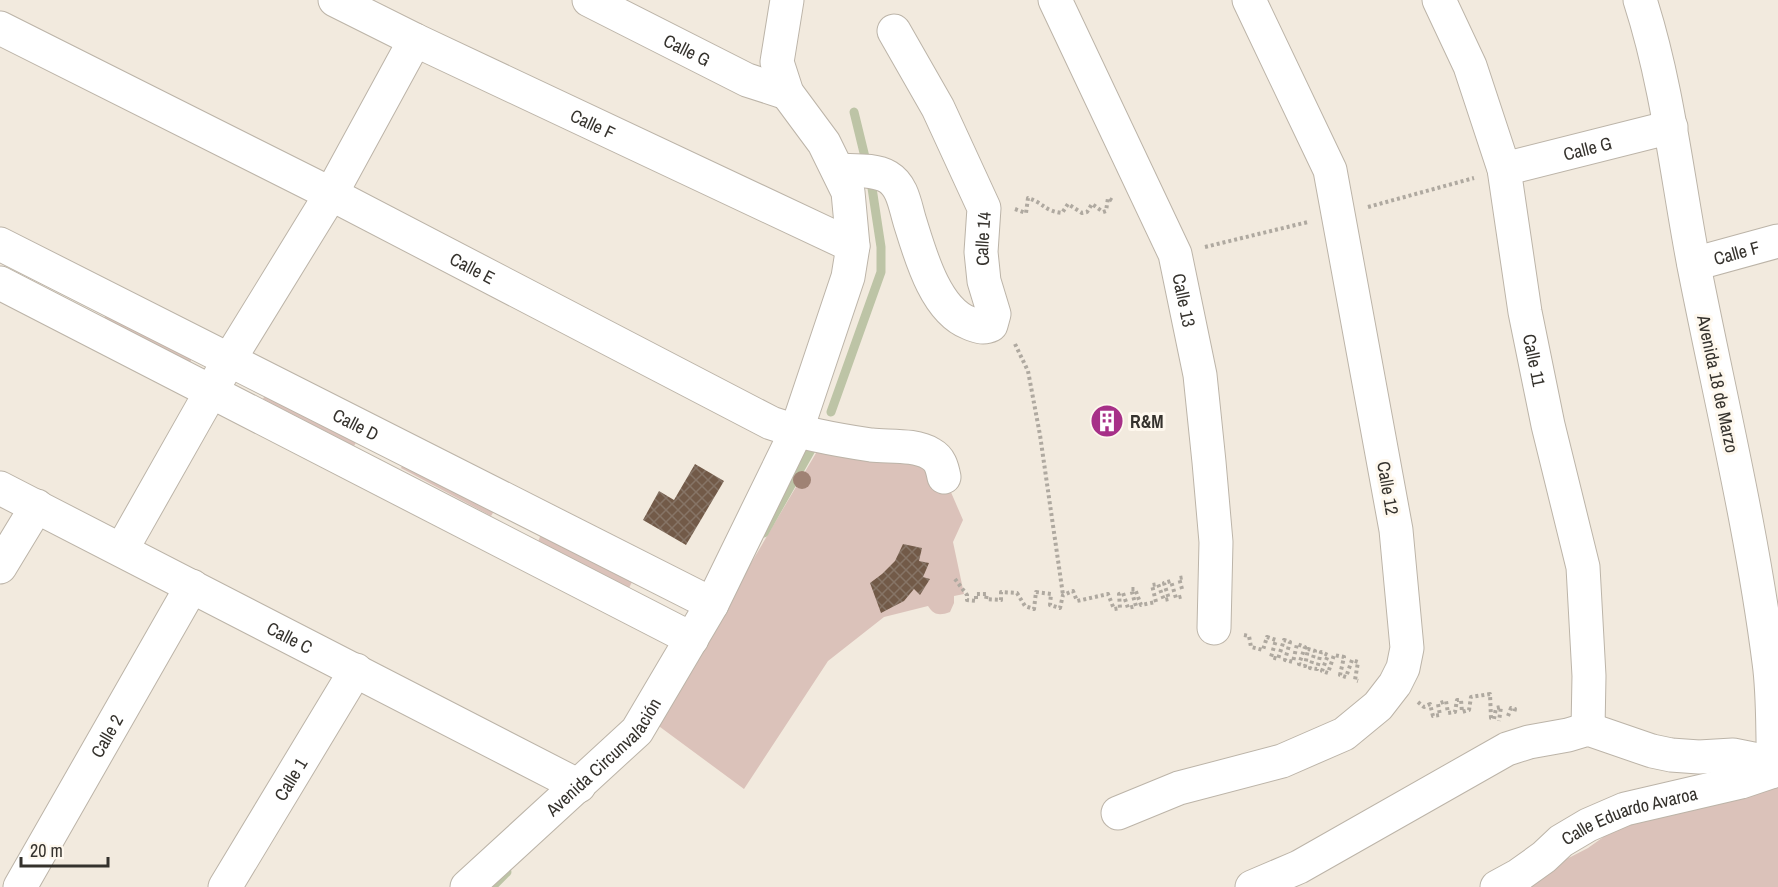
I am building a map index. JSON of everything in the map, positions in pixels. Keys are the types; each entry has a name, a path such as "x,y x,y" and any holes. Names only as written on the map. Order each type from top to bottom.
{"street":[{"name":"Calle F","path":"335,0 415,40 853,246"},
{"name":"Calle G","path":"589,0 747,80 787,93"},
{"name":"Avenida Circunvalación","path":"467,887 637,731 712,604 796,432 848,276 853,246 848,192 818,135 787,93 777,62 787,0"},
{"name":"Calle 13","path":"1055,0 1175,254 1200,375 1216,542 1214,628"},
{"name":"Calle 12","path":"1118,813 1179,788 1282,761 1344,734 1378,706 1395,684 1403,668 1407,648 1396,530 1330,170 1249,0"},
{"name":"Calle 11","path":"1440,0 1470,66 1504,170 1525,312 1548,425 1583,567 1589,676 1588,729"},
{"name":"Avenida 18 de Marzo","path":"1640,0 1650,32 1671,127 1694,264 1750,537 1770,664 1776,770"},
{"name":"Calle E","path":"0,28 330,194 771,423 796,432 871,445 896,448 916,447 938,458 944,477"},
{"name":"Calle 14","path":"894,31 939,108 984,208 981,252 984,281 994,314 991,325"},
{"path":"122,549 211,390 330,194 415,40"},
{"name":"Calle G","path":"1504,170 1671,127"},
{"path":"838,170 869,172 888,177 902,193 929,276 948,309 964,322 975,326 991,325"},
{"name":"Calle F","path":"1694,264 1778,241"},
{"name":"Calle D","path":"0,244 712,604"},
{"name":"Calle D","path":"0,283 692,639"},
{"name":"Calle C","path":"0,488 579,786"},
{"path":"0,567 37,506"},
{"name":"Calle 2","path":"20,887 192,586"},
{"name":"Calle 1","path":"225,887 356,670"},
{"path":"1252,887 1299,867 1507,749 1528,742 1588,729 1652,751 1699,757 1733,755 1753,759 1776,770"},
{"name":"Calle Eduardo Avaroa","path":"1497,887 1519,875 1561,841 1588,825 1625,809 1741,782 1776,770"}],"path":[{"path":"976,191 1005,193 1012,207 1026,213 1028,198 1039,201 1050,212 1062,213 1068,204 1082,213 1087,212 1092,204 1103,212 1106,211 1108,198 1112,199 1115,207"},
{"path":"955,579 967,595 967,600 976,601 976,594 987,594 986,599 1001,600 1001,592 1017,593 1025,606 1034,609 1036,592 1051,594 1050,605 1059,608 1063,595 1040,435 1028,371 1016,345 991,325"},
{"path":"1063,595 1073,591 1077,601 1108,594 1114,609 1120,608 1119,594 1123,593 1128,608 1136,606 1131,590 1135,589 1141,605 1156,602 1152,585 1158,584 1164,600 1169,599 1164,583 1171,581 1176,598 1184,596 1179,578 1185,577 1188,585"},
{"path":"1249,636 1251,647 1263,650 1267,637 1276,640 1271,657 1278,659 1284,640 1290,642 1285,660 1293,662 1297,644 1305,647 1299,664 1305,666 1308,649 1315,651 1310,668 1317,669 1321,652 1328,655 1322,671 1328,673 1334,655 1344,657 1340,675 1346,677 1352,660 1358,662 1355,680 1364,683 1367,670 1395,684"},
{"path":"1424,707 1430,705 1433,716 1440,715 1438,704 1446,701 1448,713 1455,712 1457,700 1461,700 1462,712 1469,710 1471,697 1490,694 1491,718 1494,719 1496,708 1501,707 1499,721 1505,722 1510,708 1515,709 1514,716"}],"shaded area":[{"path":"105,316 192,358 189,365 102,324"},
{"path":"267,391 358,439 354,446 263,399"},
{"path":"819,448 926,452 938,492 950,490 963,520 953,542 964,594 954,596 950,612 935,613 928,606 884,617 828,661 744,789 656,724"},
{"path":"405,460 496,508 491,516 401,468"},
{"path":"541,534 632,582 628,590 538,542"},
{"path":"1778,771 1778,887 1526,887 1553,866 1588,848 1609,833"}],"building":[{"name":"R&M","path":"1108,410 1114,431 1105,433 1099,412"},
{"path":"695,464 724,481 686,545 643,520 659,491 674,500"},
{"path":"903,544 922,548 919,561 929,563 923,577 930,579 920,595 914,589 904,601 881,613 870,583 895,561"}],"waterway":[{"path":"854,112 865,157"},
{"path":"831,412 881,272 881,247 872,188"},
{"path":"764,533 816,441"},
{"path":"492,887 507,872"}],"place":[{"name":"R&M","path":"1107,421"}]}
